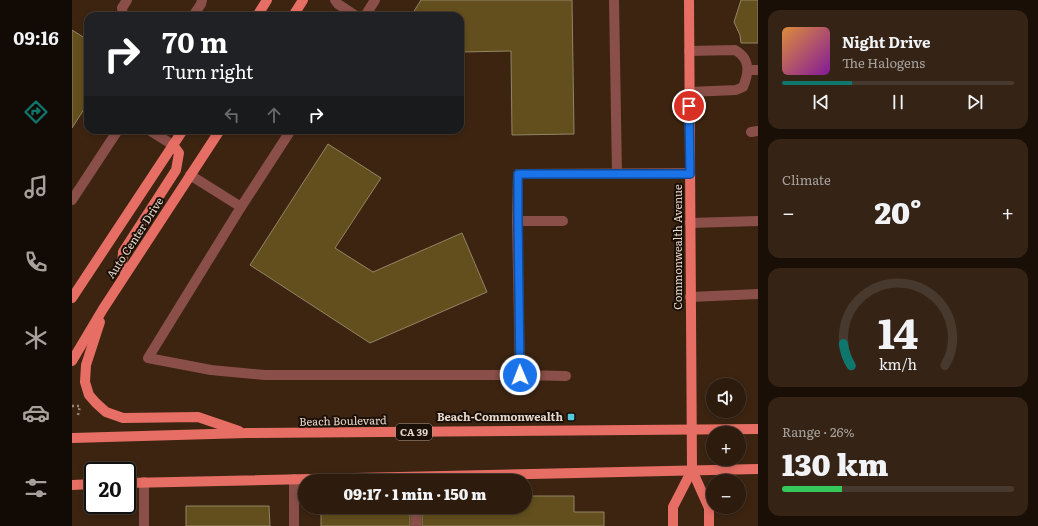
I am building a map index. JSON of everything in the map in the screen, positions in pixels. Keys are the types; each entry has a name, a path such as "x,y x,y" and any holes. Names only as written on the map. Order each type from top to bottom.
{"main road":[{"path":"259,12 267,0"},
{"path":"296,12 303,0"},
{"name":"Commonwealth Avenue","path":"689,0 692,470 709,508 709,526"},
{"name":"Auto Center Drive","path":"72,298 180,134"},
{"name":"Auto Center Drive","path":"72,361 126,273 217,134"},
{"path":"126,273 122,266 123,252 176,170 180,153 173,145"},
{"path":"103,309 86,365 85,382 89,394 106,412 123,418 198,417 247,433"},
{"name":"Beach Boulevard","path":"72,438 247,433 758,429"},
{"path":"532,475 758,469"},
{"name":"Commonwealth Avenue","path":"673,526 673,508 692,470"},
{"path":"136,482 298,479"},
{"path":"72,485 84,484"}],"street":[{"path":"122,12 122,8 127,0"},
{"path":"196,12 202,0"},
{"path":"336,0 338,4 350,12"},
{"path":"368,12 375,0"},
{"path":"614,0 617,174"},
{"path":"689,51 735,50 741,53 753,70 742,87 736,90 689,92"},
{"path":"72,200 115,134"},
{"path":"155,134 173,145"},
{"path":"288,134 241,206 148,358 211,370 265,375 566,376"},
{"path":"520,375 518,174 690,174"},
{"path":"190,176 241,206"},
{"path":"518,221 563,221"},
{"path":"690,223 758,222"},
{"path":"690,297 758,294"},
{"path":"294,479 294,526"},
{"path":"144,482 144,526"},
{"path":"416,514 416,526"}],"path":[{"path":"78,415 80,406"}],"building":[{"path":"421,0 572,0 574,134 512,135 511,51 464,52 464,12 414,12"},
{"path":"741,0 758,0 758,43 741,43 740,35 734,22"},
{"path":"72,30 84,38 84,109 72,128"},
{"path":"328,144 381,178 335,248 373,272 462,233 487,292 370,343 250,265"},
{"path":"532,496 574,496 574,512 604,512 604,526 422,526 422,514 532,514"},
{"path":"186,506 269,506 270,526 186,526"},
{"path":"321,514 410,514 410,526 321,526"}],"place":[{"name":"Beach-Commonwealth","path":"571,417"}],"route":[{"path":"520,375 518,174 690,174 689,106"}]}
